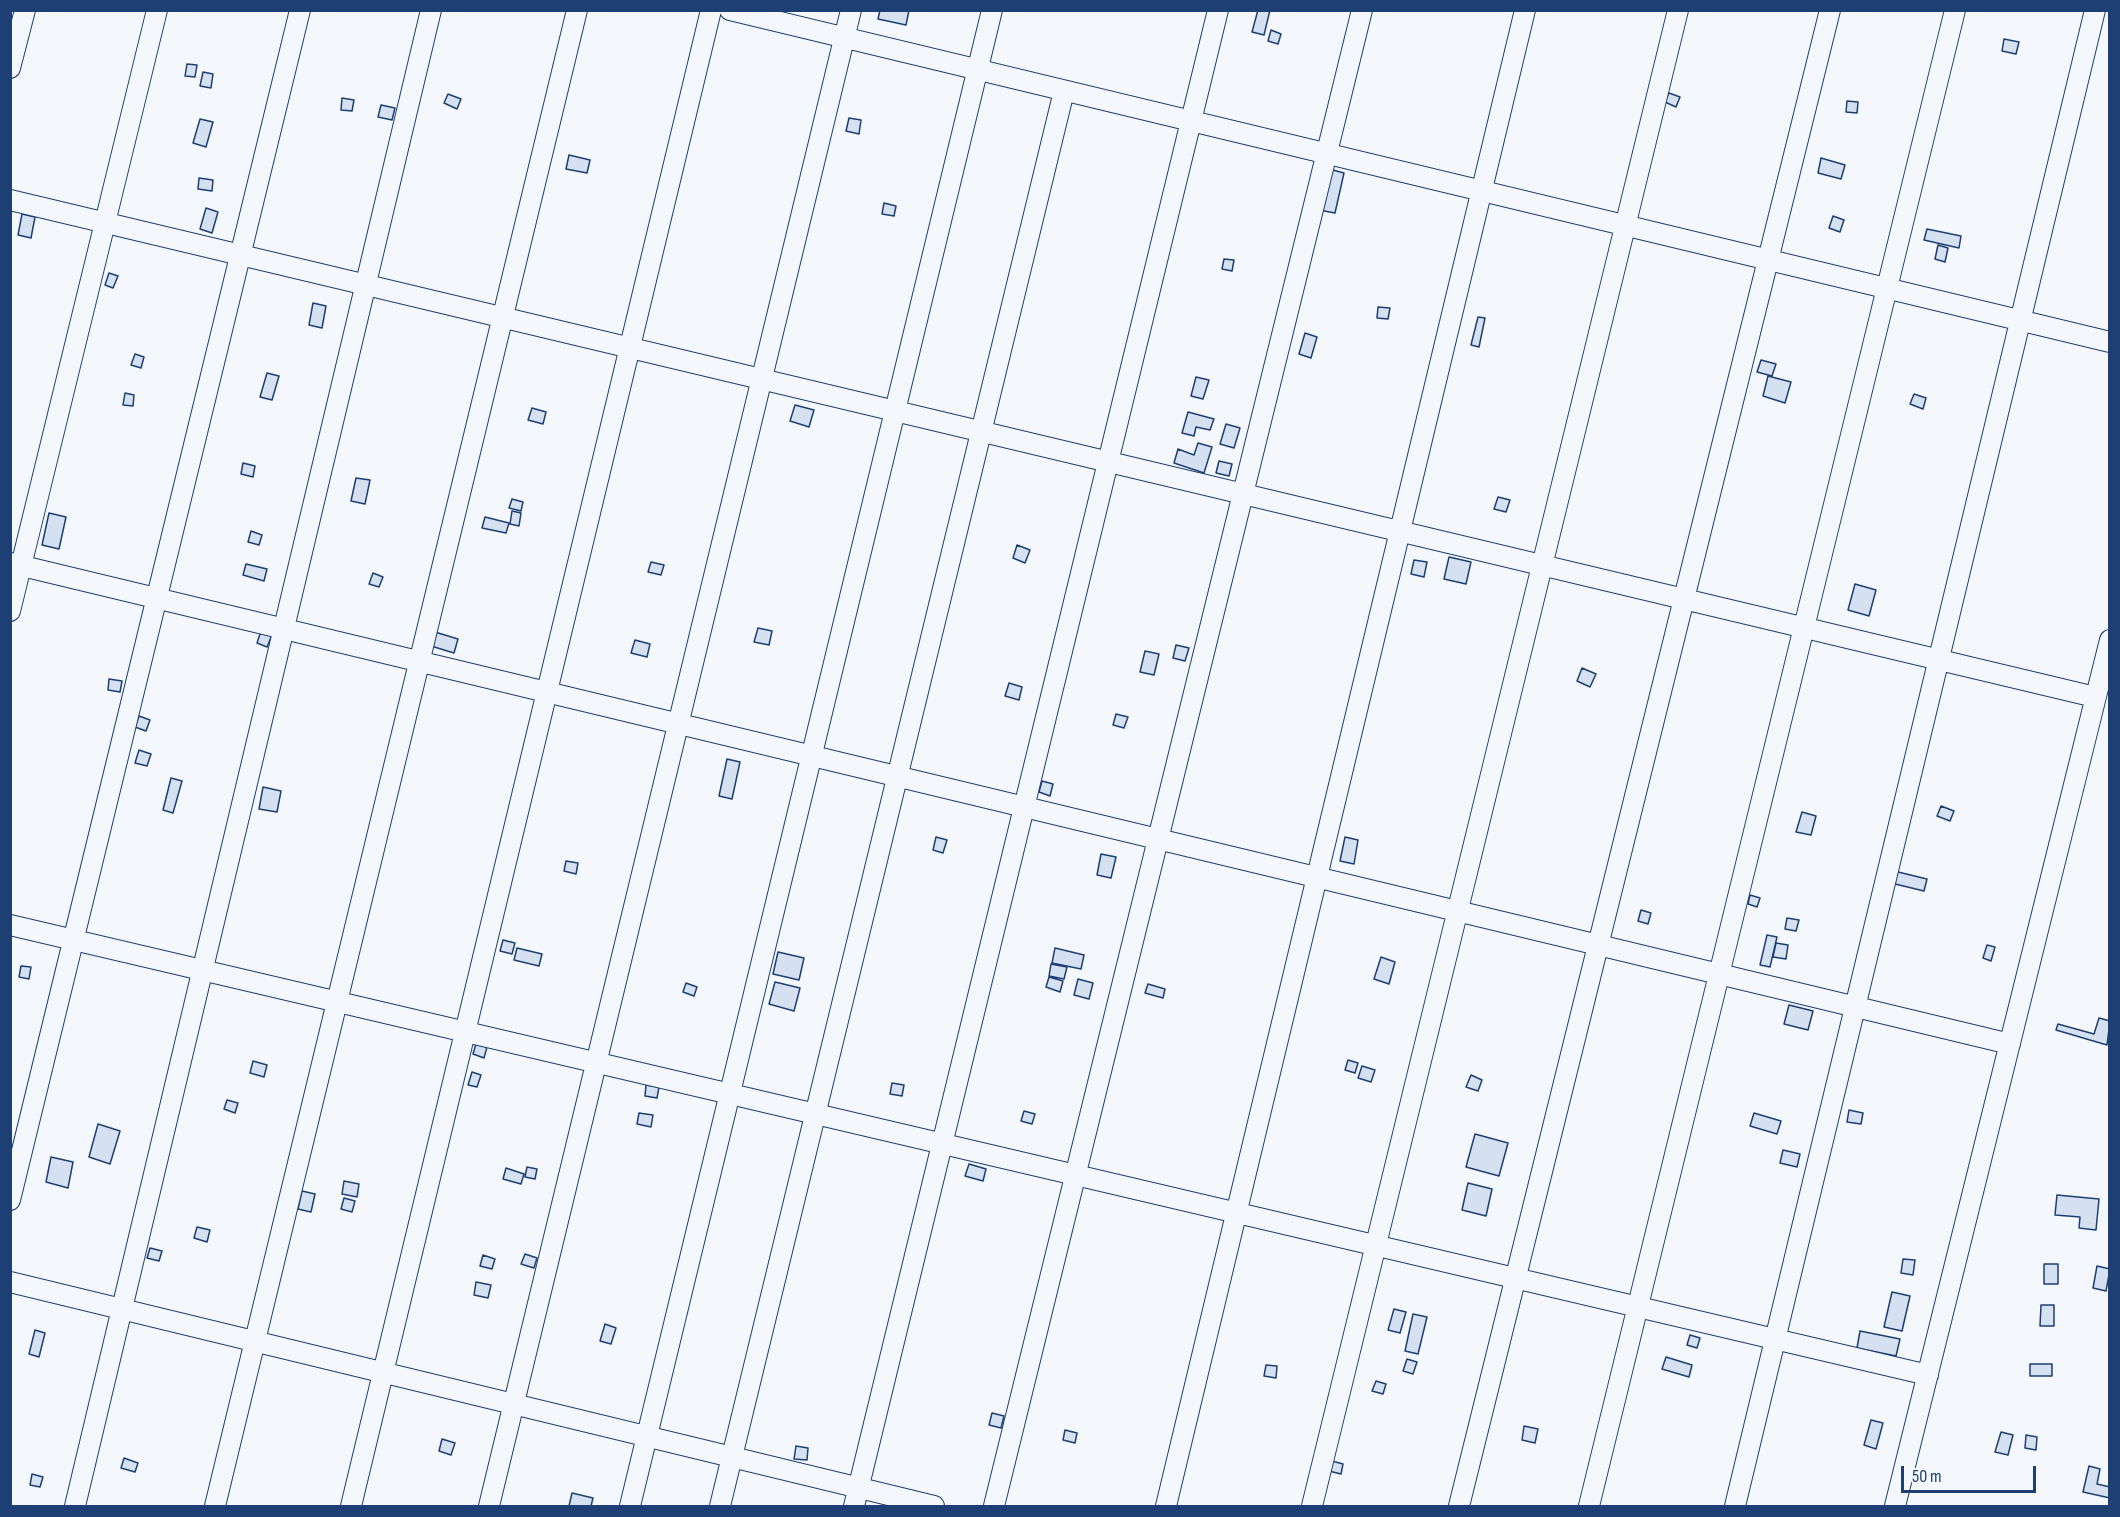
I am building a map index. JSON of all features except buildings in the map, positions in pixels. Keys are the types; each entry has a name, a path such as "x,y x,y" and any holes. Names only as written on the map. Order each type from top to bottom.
{"street":[{"path":"10,68 25,10"},
{"path":"10,611 16,565 105,223 157,10"},
{"path":"10,1200 300,10"},
{"path":"75,1506 431,10"},
{"path":"215,1506 578,10"},
{"path":"351,1506 711,10"},
{"path":"730,10 2109,342"},
{"path":"489,1506 851,10"},
{"path":"630,1506 992,10"},
{"path":"856,1497 1218,10"},
{"path":"994,1506 1362,10"},
{"path":"1166,1506 1525,10"},
{"path":"1312,1506 1678,10"},
{"path":"1459,1506 1830,10"},
{"path":"1589,1506 1955,10"},
{"path":"1735,1506 2096,10"},
{"path":"720,1506 1064,91"},
{"path":"10,200 2096,696"},
{"path":"16,565 2010,1044"},
{"path":"1895,1506 2109,640"},
{"path":"10,925 1928,1375"},
{"path":"10,1282 732,1457 856,1497 934,1506"}]}
